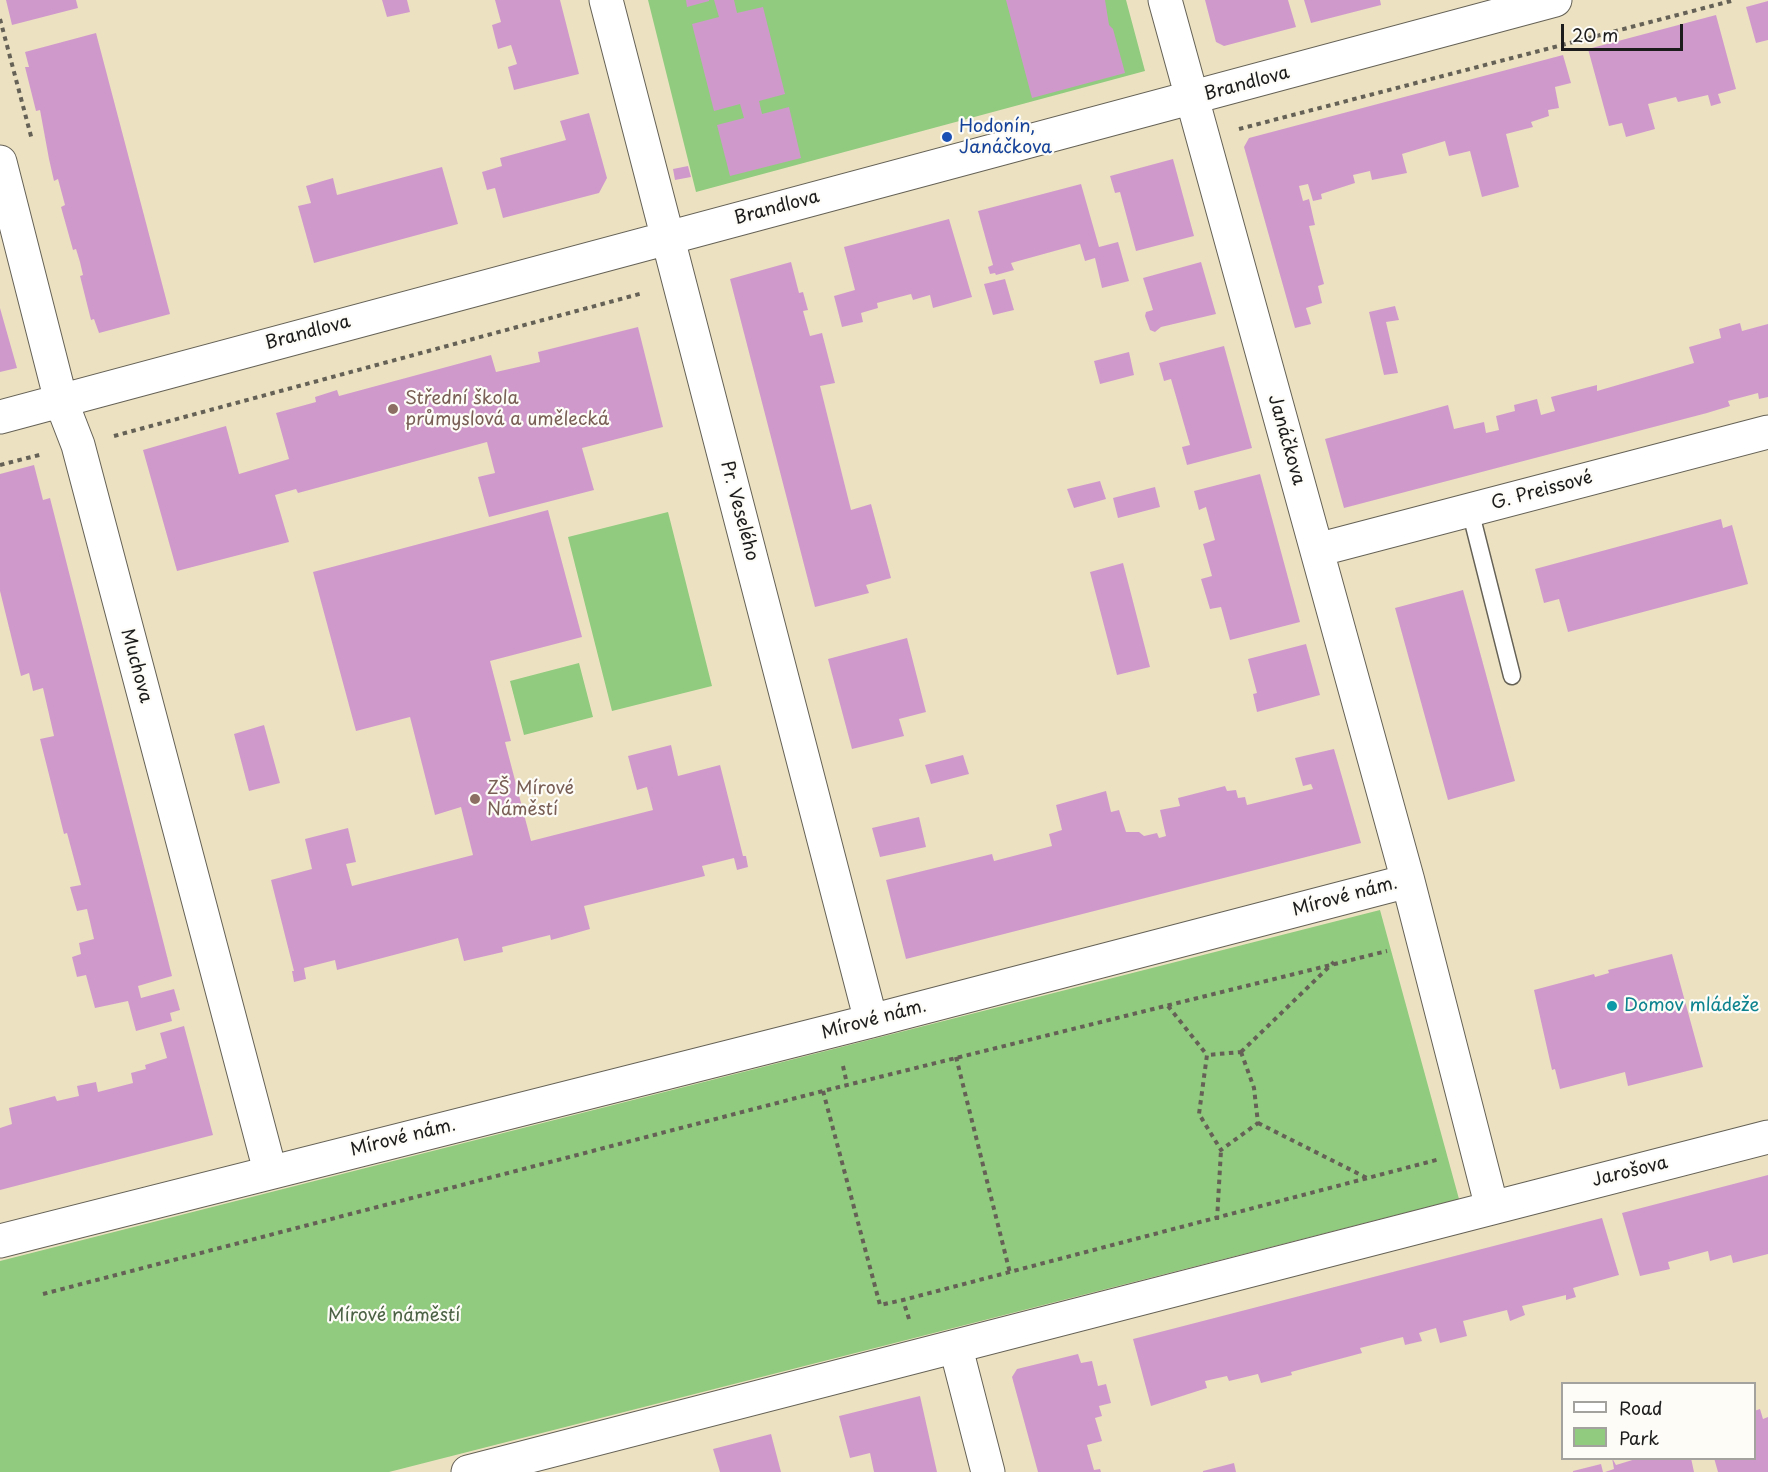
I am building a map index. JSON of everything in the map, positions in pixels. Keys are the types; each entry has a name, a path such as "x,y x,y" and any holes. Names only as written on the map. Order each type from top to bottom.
{"street":[{"name":"Pr. Veselého","path":"606,0 871,1021"},
{"name":"Janáčkova","path":"1165,0 1408,881"},
{"name":"Brandlova","path":"0,417 1555,0"},
{"name":"Muchova","path":"0,162 61,401 78,445 270,1171"},
{"name":"G. Preissové","path":"1317,550 1768,432"},
{"name":"Mírové nám.","path":"0,1241 871,1021 1408,881 1492,1208"},
{"name":"Jarošova","path":"1492,1208 1768,1137"},
{"path":"468,1472 1492,1208"},
{"path":"956,1348 988,1472"}],"lane":[{"path":"1470,510 1512,676"}],"path":[{"path":"1230,132 1735,0"},
{"path":"112,436 643,293 646,304"},
{"path":"0,465 47,453"},
{"path":"43,1294 823,1090 1168,1006 1335,962 1423,943"},
{"path":"1207,1055 1241,1052 1335,962"},
{"path":"1168,1006 1207,1055 1199,1114 1221,1150 1217,1220"},
{"path":"1241,1052 1254,1088 1258,1123"},
{"path":"956,1057 1010,1273"},
{"path":"823,1090 880,1305 1217,1220 1478,1148"},
{"path":"1258,1123 1369,1179"},
{"path":"1221,1150 1258,1123"},
{"path":"903,1300 911,1326"}],"green space":[{"path":"648,0 1126,0 1145,71 696,192"},
{"path":"668,512 712,686 612,711 568,537"},
{"path":"579,663 593,717 524,735 510,681"},
{"name":"Mírové náměstí","path":"1380,910 1459,1199 389,1472 0,1472 0,1261"}],"building":[{"path":"6,0 76,0 78,8 12,25"},
{"path":"382,0 407,0 410,12 387,17"},
{"path":"495,0 560,0 579,74 514,90 508,67 517,64 511,45 498,49 492,25 501,22"},
{"path":"686,0 709,0 709,1 687,7"},
{"path":"714,0 734,0 737,13 763,7 785,94 759,101 762,114 789,107 801,158 730,176 717,125 744,118 740,104 714,111 692,24 719,17"},
{"path":"1006,0 1105,0 1109,25 1113,29 1125,73 1032,98"},
{"path":"1205,0 1288,0 1296,27 1224,46 1216,42"},
{"path":"1304,0 1380,0 1381,5 1311,23"},
{"path":"1768,1 1768,40 1756,43 1746,7"},
{"path":"1716,15 1736,89 1718,94 1721,103 1711,106 1708,95 1678,102 1676,97 1648,104 1655,129 1626,137 1622,123 1609,126 1588,49"},
{"path":"96,33 170,314 99,333 94,319 91,320 80,276 83,275 80,262 76,249 73,250 61,207 65,205 58,179 54,181 40,110 36,111 25,67 29,67 25,52"},
{"path":"1563,55 1571,83 1555,87 1559,108 1548,110 1549,116 1531,122 1533,127 1506,134 1519,187 1482,197 1470,151 1449,156 1445,141 1402,154 1407,173 1372,180 1370,171 1353,175 1355,183 1321,194 1322,199 1313,201 1308,184 1299,186 1303,201 1309,199 1315,225 1309,226 1324,284 1318,286 1322,303 1306,308 1311,324 1295,328 1244,147 1249,138"},
{"path":"589,113 607,178 599,193 503,218 495,188 487,190 482,172 502,166 500,158 566,140 560,121"},
{"path":"1173,159 1194,236 1136,251 1120,192 1115,193 1110,176"},
{"path":"688,166 691,177 675,180 673,169"},
{"path":"442,167 458,224 314,263 298,206 311,203 306,186 333,178 337,195"},
{"path":"1081,184 1099,247 1118,242 1129,281 1102,288 1095,258 1085,261 1080,244 1011,263 1014,270 996,275 995,273 990,274 988,267 993,265 978,211"},
{"path":"949,219 972,297 933,308 930,295 913,300 911,294 877,303 878,308 861,313 863,322 842,327 834,296 855,290 844,247"},
{"path":"791,262 799,293 803,292 808,310 803,311 810,336 822,333 835,383 820,386 851,510 871,504 891,578 866,585 869,593 815,607 730,279"},
{"path":"1201,262 1216,314 1161,327 1155,332 1150,330 1145,316 1146,312 1153,310 1143,278"},
{"path":"1005,279 1014,310 993,315 984,284"},
{"path":"1395,306 1399,320 1386,322 1398,373 1384,375 1369,312"},
{"path":"0,308 17,368 0,372"},
{"path":"1740,323 1742,331 1768,324 1768,397 1759,399 1758,393 1728,401 1730,406 1707,413 1344,508 1325,439 1448,405 1454,429 1484,422 1486,433 1499,430 1496,416 1515,411 1514,405 1537,399 1541,415 1555,411 1551,397 1597,385 1597,391 1694,363 1689,347 1721,338 1719,329"},
{"path":"638,327 663,427 582,448 594,490 489,517 478,477 495,473 487,442 298,493 296,489 275,495 289,542 177,571 143,450 226,426 239,474 289,459 276,413 316,402 315,397 337,390 339,396 491,355 496,372 540,362 538,352"},
{"path":"1224,346 1252,448 1187,465 1182,447 1190,445 1171,379 1164,381 1159,363"},
{"path":"1129,352 1134,375 1100,384 1094,361"},
{"path":"34,465 43,500 50,498 172,976 138,986 141,998 174,989 180,1010 170,1013 172,1021 136,1031 128,1001 95,1008 86,975 77,977 72,957 81,954 79,943 94,939 87,909 77,911 70,887 81,885 67,833 64,834 40,739 54,736 43,688 33,691 29,673 21,676 0,591 0,474"},
{"path":"1260,474 1300,622 1230,640 1221,607 1210,609 1201,579 1212,576 1203,544 1215,540 1206,507 1199,510 1194,491"},
{"path":"1100,481 1106,499 1074,508 1067,489"},
{"path":"1155,487 1160,507 1118,518 1113,498"},
{"name":"ZŠ Mírové Náměstí","path":"548,510 582,637 490,661 511,741 505,742 531,841 653,810 647,787 637,790 628,756 671,745 678,776 720,765 743,856 746,856 748,867 737,870 734,858 702,866 705,876 584,906 590,929 551,940 550,935 502,947 503,952 464,961 458,938 337,970 335,960 304,968 306,979 294,982 292,971 294,971 271,880 312,869 305,839 348,828 356,862 346,864 352,886 473,855 461,807 435,815 410,717 356,731 313,572"},
{"path":"1721,519 1723,528 1732,525 1748,584 1568,632 1559,599 1544,603 1535,569"},
{"path":"1123,563 1150,667 1117,675 1090,572"},
{"path":"1463,590 1515,781 1448,800 1395,608"},
{"path":"907,638 926,712 899,719 904,736 852,749 828,659"},
{"path":"1306,644 1320,695 1257,712 1253,694 1257,693 1248,659"},
{"path":"264,725 280,783 249,791 234,734"},
{"path":"1334,749 1361,843 906,959 886,880 992,854 994,861 1052,846 1049,834 1062,830 1056,805 1106,791 1111,812 1119,810 1126,832 1139,832 1144,836 1157,833 1159,838 1166,836 1160,810 1180,806 1178,798 1225,786 1227,791 1236,790 1238,798 1245,797 1247,805 1313,789 1311,784 1303,786 1295,758"},
{"path":"963,755 969,774 931,784 925,765"},
{"path":"919,817 926,847 880,857 872,828"},
{"name":"Domov mládeže","path":"1672,954 1703,1067 1628,1086 1625,1072 1560,1089 1555,1069 1552,1070 1534,990 1594,974 1595,977 1609,973 1608,970"},
{"path":"184,1026 213,1135 0,1190 0,1128 12,1124 9,1108 55,1096 57,1101 79,1096 77,1086 96,1082 98,1092 133,1083 131,1073 146,1069 145,1065 167,1058 160,1033"},
{"path":"1768,1175 1768,1254 1733,1263 1731,1255 1710,1261 1708,1251 1668,1262 1670,1269 1640,1276 1622,1213"},
{"path":"1602,1218 1619,1275 1573,1288 1576,1297 1566,1300 1566,1295 1522,1306 1525,1315 1510,1321 1507,1310 1463,1321 1467,1336 1440,1343 1436,1328 1419,1333 1422,1341 1405,1345 1403,1337 1360,1348 1362,1353 1291,1372 1292,1375 1261,1383 1258,1374 1229,1381 1227,1376 1205,1381 1207,1388 1151,1406 1133,1339"},
{"path":"1078,1354 1081,1363 1092,1361 1098,1386 1106,1384 1111,1403 1099,1406 1102,1416 1095,1418 1102,1441 1087,1445 1094,1470 1100,1469 1101,1472 1038,1472 1012,1377 1017,1369"},
{"path":"920,1396 937,1472 874,1472 870,1453 850,1458 839,1416"},
{"path":"1760,1409 1763,1419 1768,1417 1768,1472 1718,1472 1715,1460 1756,1460 1756,1410"},
{"path":"771,1434 781,1472 720,1472 713,1449"},
{"path":"1612,1460 1616,1465 1632,1460 1691,1460 1694,1472 1605,1472 1614,1469"},
{"path":"1234,1463 1236,1472 1203,1472 1203,1471"},
{"path":"1601,1464 1603,1472 1573,1472 1573,1471"}],"place":[{"name":"Hodonín, Janáčkova","path":"947,137"},
{"name":"Střední škola průmyslová a umělecká","path":"393,409"},
{"name":"ZŠ Mírové Náměstí","path":"475,799"},
{"name":"Domov mládeže","path":"1612,1006"}]}
